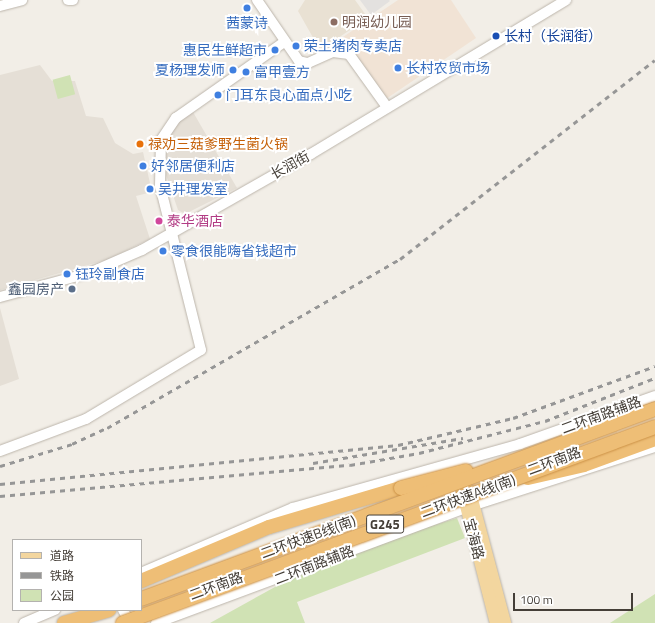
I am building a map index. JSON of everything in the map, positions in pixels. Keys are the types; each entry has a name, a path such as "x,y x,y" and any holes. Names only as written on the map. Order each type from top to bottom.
{"highway":[{"name":"二环快速B线(南)","path":"142,600 562,443 655,410"},
{"name":"二环快速A线(南)","path":"142,611 655,425"},
{"path":"466,497 598,461 655,439"},
{"path":"142,581 284,522 562,443"},
{"path":"64,623 106,611"},
{"path":"75,623 107,611"},
{"name":"二环快速A线(南)","path":"122,618 141,611"}],"main road":[{"name":"二环南路","path":"142,600 466,497 655,410"},
{"name":"二环南路","path":"142,611 466,497 655,425"},
{"name":"宝海路","path":"466,497 496,623"},
{"name":"宝海路","path":"466,497 505,623"},
{"name":"二环南路","path":"82,623 122,618 142,611"}],"street":[{"path":"0,6 22,0"},
{"path":"68,0 73,0"},
{"path":"257,0 284,42 304,64 333,52 349,54 387,107"},
{"name":"长润街","path":"0,297 89,273 172,232 387,107 566,0"},
{"path":"0,451 86,419 201,350 159,175 159,150 165,132 176,118 284,42"},
{"name":"二环南路辅路","path":"142,573 292,508 455,463 544,436 655,396"},
{"name":"二环南路辅路","path":"156,623 466,497 655,447"},
{"path":"455,463 466,497"},
{"path":"24,623 53,611"}],"shaded area":[{"name":"明润幼儿园","path":"305,0 355,0 368,18 320,50 298,11"},
{"path":"360,0 389,0 390,1 371,15"},
{"name":"长村农贸市场","path":"398,0 451,0 476,38 386,99 343,37"},
{"path":"40,65 52,81 75,81 86,116 103,118 115,143 133,154 143,152 152,192 136,196 150,239 109,259 0,290 0,75"},
{"path":"193,112 237,188 185,214 178,210 162,163 166,141 178,122"},
{"path":"0,308 19,379 0,386"}],"green space":[{"path":"70,75 75,94 58,99 53,80"},
{"path":"457,518 465,538 297,602 305,623 210,623 284,582 370,545"},
{"path":"655,594 655,623 610,623"}],"railway":[{"path":"0,466 72,444 107,428 400,259 655,60"},
{"path":"0,484 398,445 513,418 655,366"},
{"path":"0,496 350,465 419,453 545,421 655,378"},
{"path":"313,463 463,438"}],"place":[{"name":"茜蒙诗","path":"247,8"},
{"name":"明润幼儿园","path":"334,22"},
{"name":"长村（长润街）","path":"496,36"},
{"name":"荣土猪肉专卖店","path":"296,46"},
{"name":"惠民生鲜超市","path":"275,50"},
{"name":"长村农贸市场","path":"398,68"},
{"name":"夏杨理发师","path":"233,70"},
{"name":"富甲壹方","path":"246,72"},
{"name":"门耳东良心面点小吃","path":"218,95"},
{"name":"禄劝三菇爹野生菌火锅","path":"140,144"},
{"name":"好邻居便利店","path":"143,166"},
{"name":"吴井理发室","path":"150,189"},
{"name":"泰华酒店","path":"159,221"},
{"name":"零食很能嗨省钱超市","path":"163,251"},
{"name":"钰玲副食店","path":"67,274"},
{"name":"鑫园房产","path":"72,289"}]}
